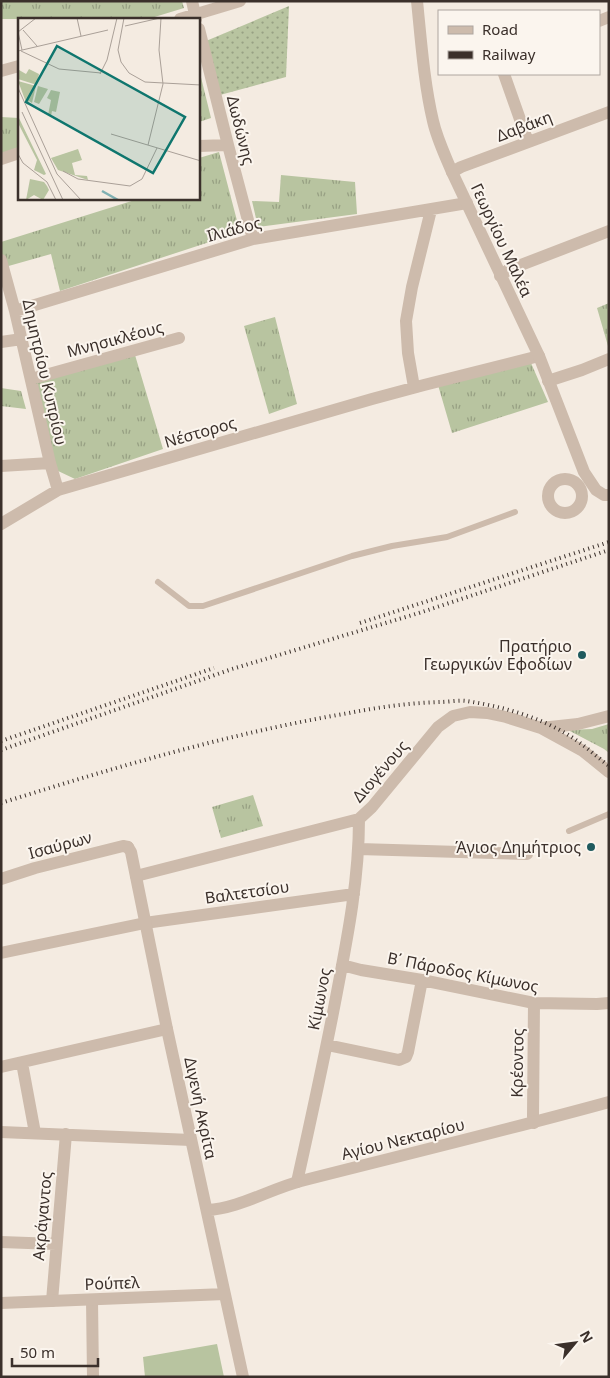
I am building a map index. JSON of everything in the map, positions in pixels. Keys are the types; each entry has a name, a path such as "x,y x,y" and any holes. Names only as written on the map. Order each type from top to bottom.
{"street":[{"path":"192,1 196,17 240,1"},
{"name":"Γεωργίου Μαλέα","path":"417,1 428,96 439,141 538,356 580,462 590,482"},
{"name":"Δωδώνης","path":"200,33 254,239"},
{"path":"1,71 18,66"},
{"path":"504,75 528,142"},
{"name":"Δαβάκη","path":"452,172 609,112"},
{"path":"200,146 228,145"},
{"path":"1,159 18,153"},
{"name":"Ιλιάδος","path":"15,311 254,239 467,203"},
{"path":"414,387 408,353 406,321 412,287 431,210"},
{"path":"500,276 508,270 609,231"},
{"name":"Δημητρίου Κυπρίου","path":"1,260 58,490"},
{"name":"Μνησικλέους","path":"31,379 179,338"},
{"path":"1,342 22,339"},
{"name":"Νέστορος","path":"1,524 58,490 414,387 538,356"},
{"path":"548,381 609,359"},
{"path":"569,479 580,462"},
{"path":"1,466 50,463"},
{"path":"590,482 576,510 561,513 551,506 548,493 550,487 559,479 590,482 600,493 609,495"},
{"path":"569,479 577,483 582,490 583,496"},
{"name":"Διογένους","path":"136,876 359,819 372,807 438,727 453,716 470,712 487,713 541,728 578,724 609,716"},
{"path":"541,728 583,751 609,772"},
{"name":"Κίμωνος","path":"298,1182 327,1045 354,894 359,849 359,819"},
{"name":"Ισαύρων","path":"1,879 35,868 123,846 128,847"},
{"name":"Διγενή Ακρίτα","path":"128,847 132,852 167,1028 243,1377"},
{"path":"359,849 527,854"},
{"name":"Βαλτετσίου","path":"1,953 145,923 354,894"},
{"name":"Β΄ Πάροδος Κίμωνος","path":"342,965 534,1003 609,1004"},
{"path":"327,1045 400,1060 406,1057 422,980"},
{"name":"Κρέοντος","path":"534,1003 534,1122"},
{"path":"1,1067 167,1028"},
{"path":"22,1063 35,1133"},
{"name":"Αγίου Νεκταρίου","path":"207,1210 216,1210 230,1206 298,1182 609,1102"},
{"path":"1,1132 191,1140"},
{"name":"Ακράγαντος","path":"52,1301 66,1134"},
{"path":"1,1242 56,1244"},
{"name":"Ρούπελ","path":"1,1303 225,1294"},
{"path":"92,1300 93,1377"}],"lane":[{"path":"158,582 189,606 204,606 352,556 392,546 448,537 515,512"},
{"path":"569,831 609,814"}],"green space":[{"path":"1,1 182,1 184,8 151,18 1,19"},
{"path":"289,6 286,77 220,95 206,41"},
{"path":"200,73 211,118 200,122"},
{"path":"1,117 18,118 18,147 1,154"},
{"path":"219,152 240,232 60,291 51,254 5,267 1,242 135,200 200,200 200,158"},
{"path":"281,175 355,182 357,214 258,227 252,201 279,202"},
{"path":"609,303 609,345 608,346 597,308"},
{"path":"275,317 297,404 269,414 244,326"},
{"path":"135,355 163,449 75,479 56,470 34,380"},
{"path":"531,363 548,402 452,433 438,385"},
{"path":"1,388 21,391 26,409 1,406"},
{"path":"609,724 609,753 568,730 592,729"},
{"path":"253,795 263,826 221,838 212,807"},
{"path":"217,1344 224,1377 145,1377 143,1357"}],"railway":[{"path":"360,623 609,542"},
{"path":"1,750 232,669 419,613 609,550"},
{"path":"1,741 214,668"},
{"path":"1,803 131,764 261,730 406,704 466,701 506,709 558,729 585,746 609,766"}],"place":[{"name":"Πρατήριο Γεωργικών Εφοδίων","path":"582,655"},
{"name":"Άγιος Δημήτριος","path":"591,847"}]}
